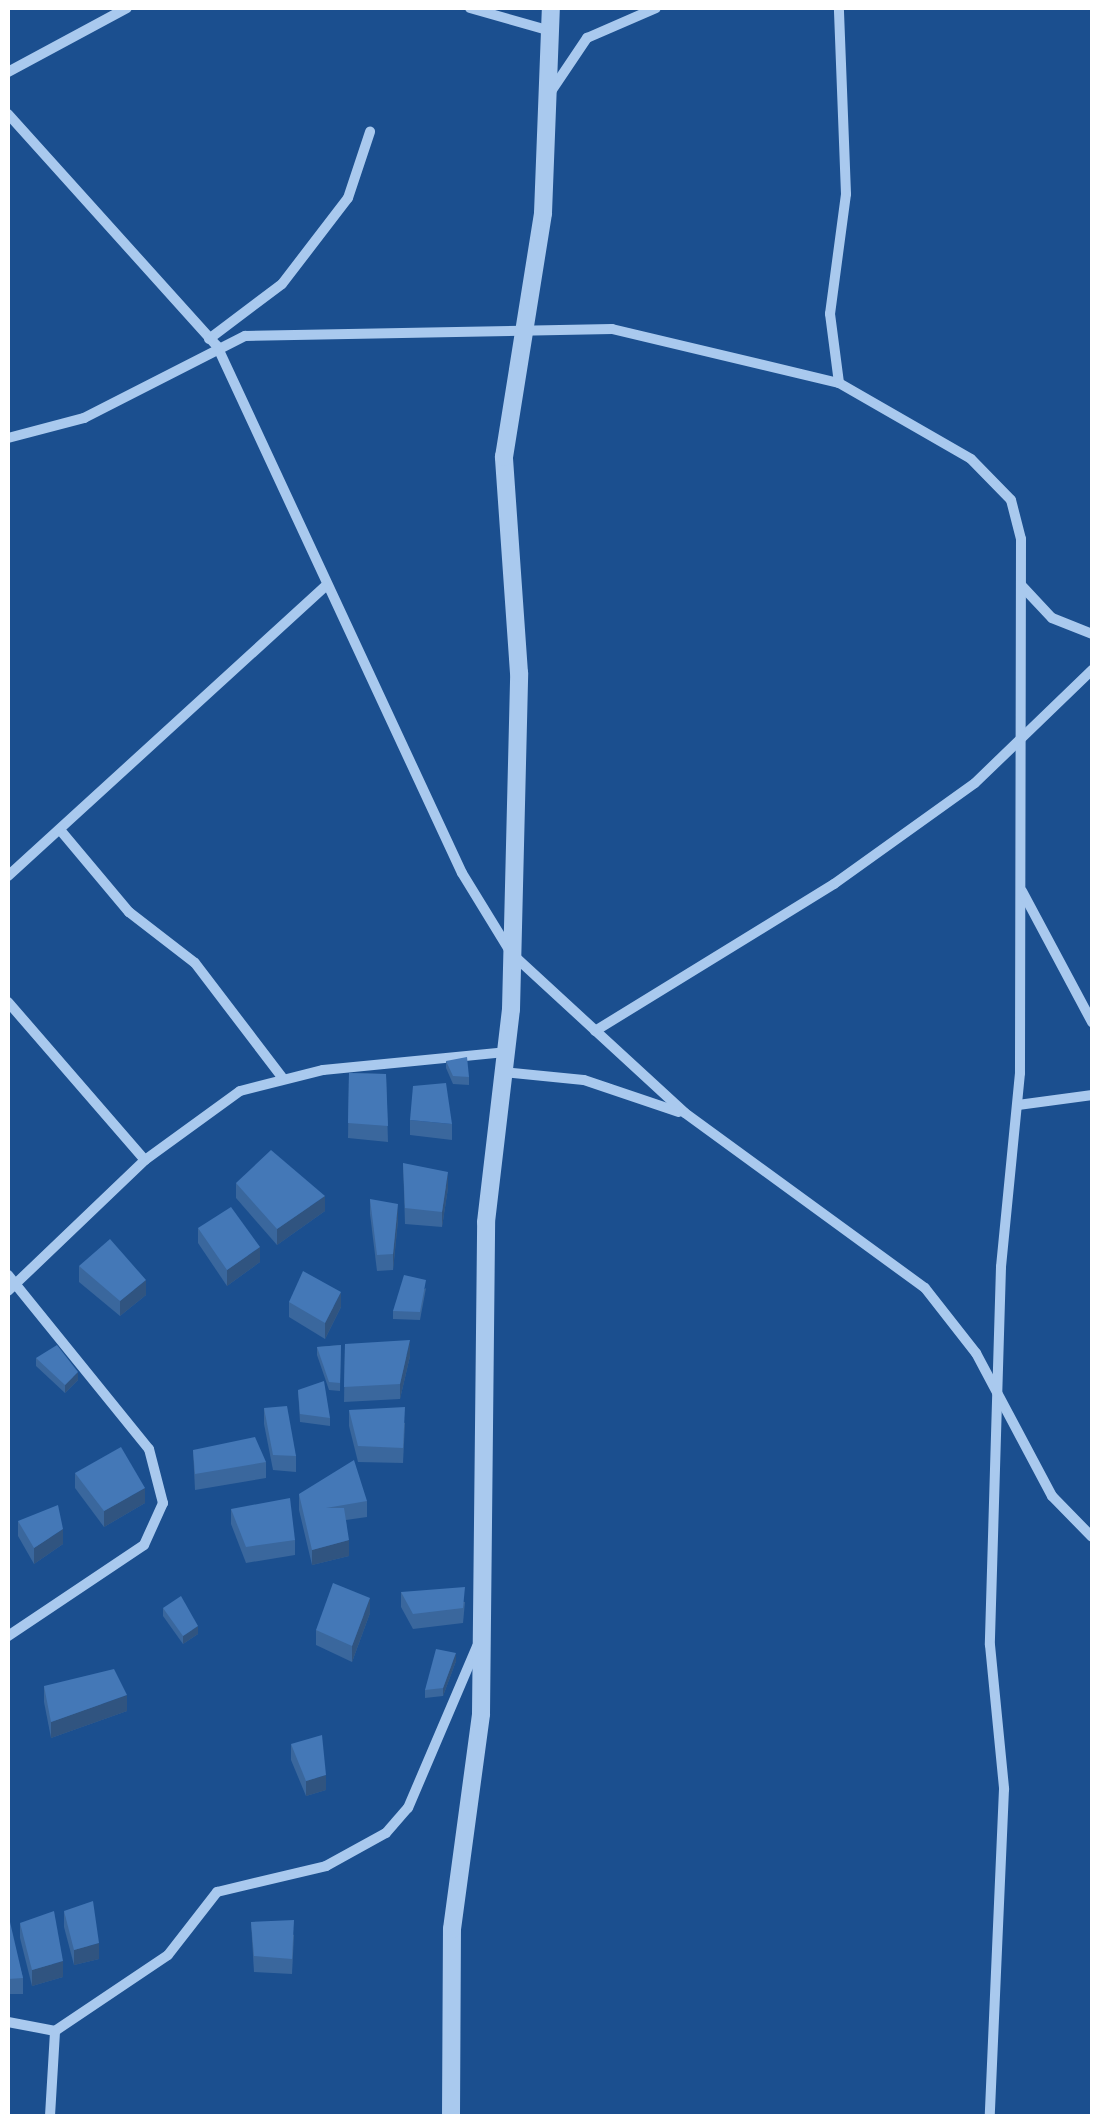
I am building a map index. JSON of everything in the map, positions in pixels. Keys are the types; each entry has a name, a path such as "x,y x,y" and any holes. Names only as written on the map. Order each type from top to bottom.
{"street":[{"path":"8,72 128,8"},
{"path":"470,8 551,31"},
{"path":"451,2116 452,1929 473,1828 479,1641 488,1519 486,1222 511,954 519,673 504,457 543,213 551,8"},
{"path":"546,107 565,60 587,38 656,8"},
{"path":"839,383 830,314 846,194 840,8"},
{"path":"8,114 213,343 326,586 511,954 684,1114 925,1288 1001,1402 1052,1496 1092,1536"},
{"path":"8,438 84,418 213,343 282,284 348,198 370,132"},
{"path":"213,343 245,336 612,328 839,383 998,484 1017,517 1021,584 1022,890 1018,1105 1001,1267 1001,1402 990,1645 1004,1789 990,2116"},
{"path":"1021,584 1052,618 1092,634"},
{"path":"8,876 326,586"},
{"path":"595,1031 834,884 1020,742 1092,670"},
{"path":"61,831 118,900 195,962 282,1076"},
{"path":"1022,890 1092,1022"},
{"path":"8,1002 145,1160"},
{"path":"12,1288 145,1160 240,1091 282,1076 504,1052"},
{"path":"502,1072 584,1080 684,1114"},
{"path":"1018,1105 1092,1095"},
{"path":"8,1275 12,1288 149,1450 163,1503 144,1544 8,1636"},
{"path":"8,2022 55,2031 168,1956 217,1892 326,1866 386,1833 408,1808 479,1641"},
{"path":"50,2116 55,2031"}],"building":[{"path":"467,1057 469,1077 453,1076 446,1061"},
{"path":"349,1073 386,1074 388,1126 348,1123"},
{"path":"446,1083 452,1124 410,1120 413,1086"},
{"path":"271,1150 325,1196 277,1229 236,1183"},
{"path":"403,1163 448,1172 442,1212 405,1208"},
{"path":"370,1199 398,1204 393,1254 377,1255"},
{"path":"231,1207 260,1247 227,1270 198,1228"},
{"path":"110,1239 146,1280 120,1301 79,1266"},
{"path":"303,1271 341,1292 325,1323 289,1302"},
{"path":"404,1275 426,1280 420,1312 393,1311"},
{"path":"410,1340 400,1384 344,1387 345,1344"},
{"path":"57,1345 78,1372 65,1385 36,1358"},
{"path":"341,1345 340,1383 329,1382 317,1347"},
{"path":"324,1381 330,1418 300,1414 298,1390"},
{"path":"287,1406 296,1456 273,1455 264,1408"},
{"path":"405,1407 403,1448 358,1446 349,1410"},
{"path":"255,1437 266,1462 195,1474 193,1450"},
{"path":"121,1447 145,1488 104,1511 75,1473"},
{"path":"354,1460 367,1501 326,1508 344,1508 349,1540 312,1550 299,1494"},
{"path":"290,1498 295,1540 246,1547 231,1509"},
{"path":"58,1505 63,1529 34,1548 18,1521"},
{"path":"333,1583 370,1598 352,1646 316,1630"},
{"path":"465,1587 463,1608 413,1614 401,1592"},
{"path":"181,1596 198,1626 183,1636 163,1608"},
{"path":"436,1649 456,1653 443,1688 425,1690"},
{"path":"114,1669 127,1695 51,1722 44,1686"},
{"path":"322,1735 326,1775 306,1781 291,1744"},
{"path":"93,1901 99,1943 74,1950 64,1911"},
{"path":"54,1911 63,1961 32,1970 20,1923"},
{"path":"294,1920 292,1959 254,1956 251,1922"},
{"path":"10,1922 23,1978 8,1979"}]}
